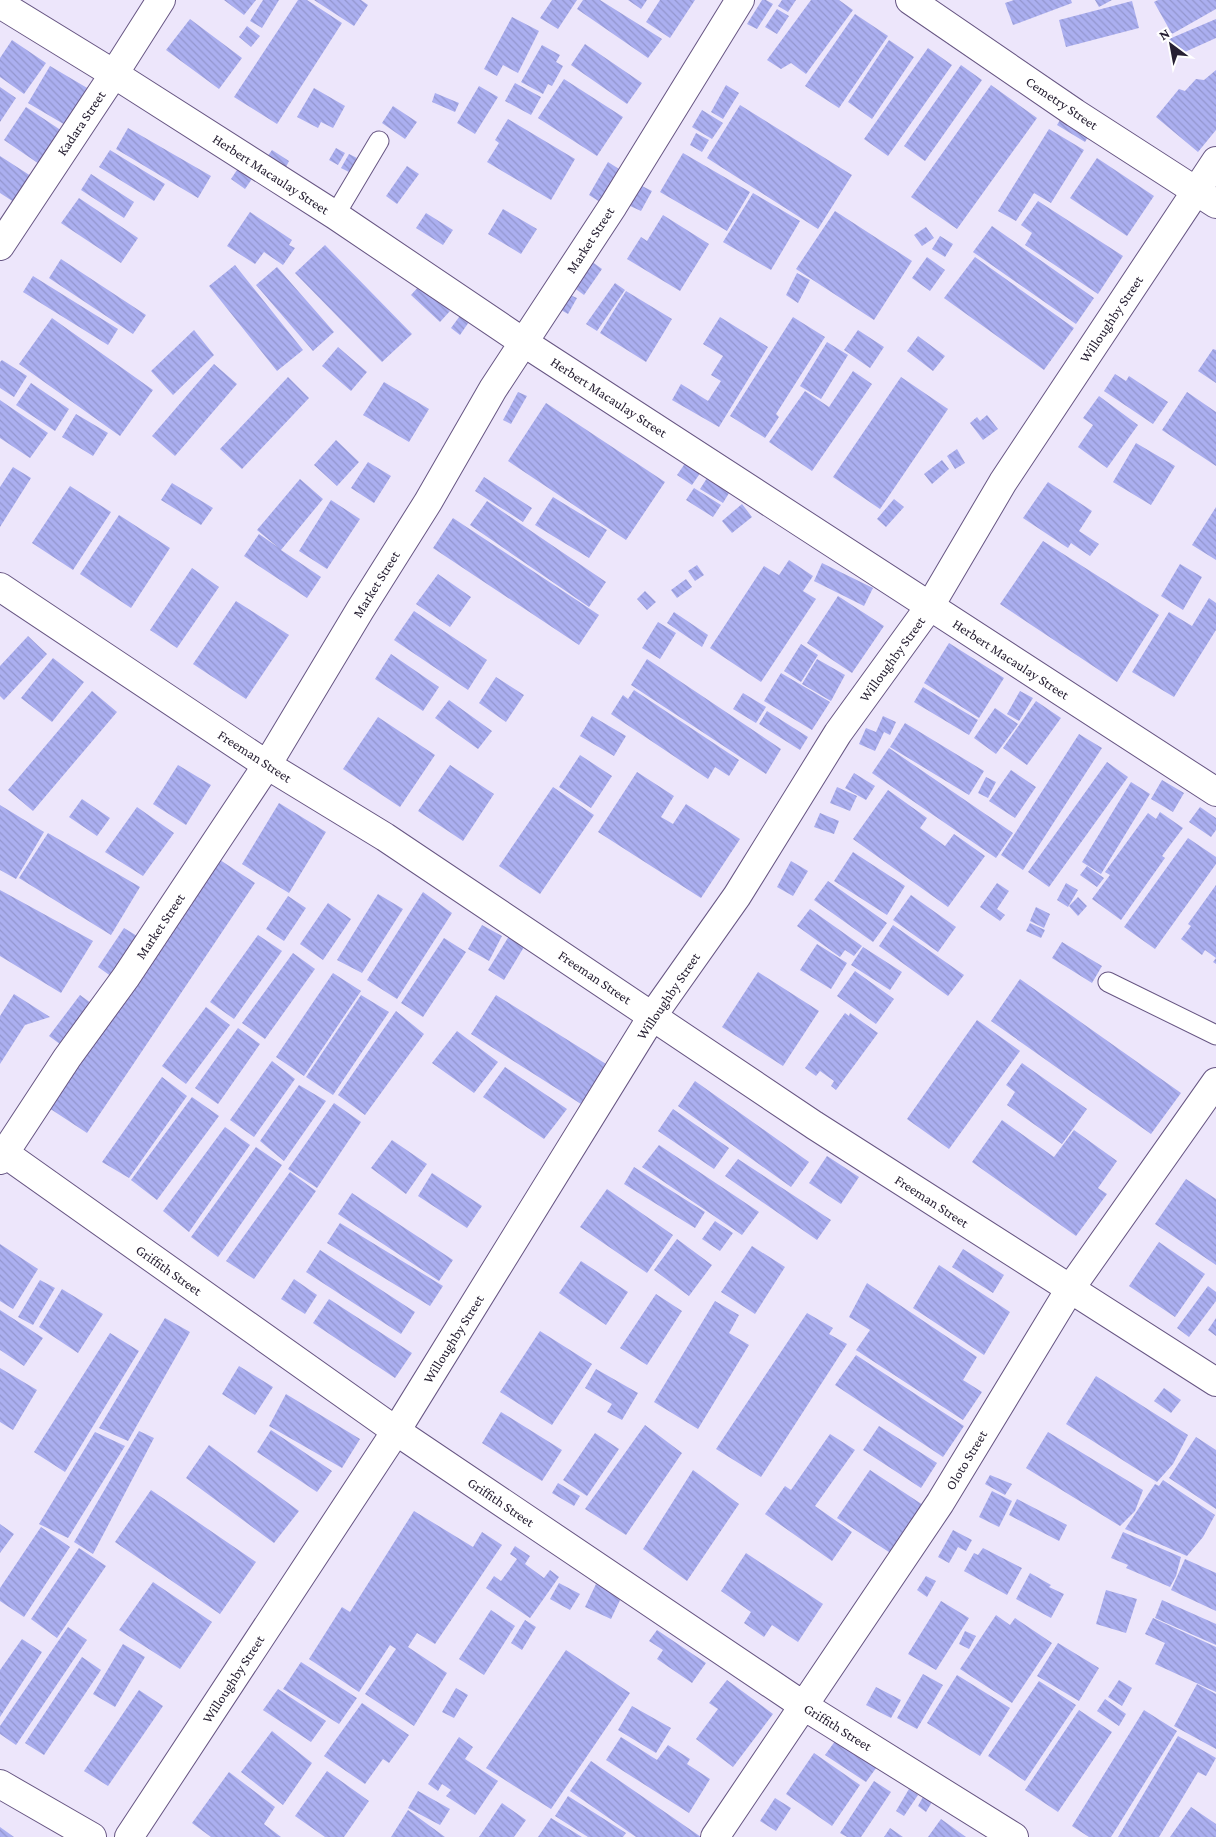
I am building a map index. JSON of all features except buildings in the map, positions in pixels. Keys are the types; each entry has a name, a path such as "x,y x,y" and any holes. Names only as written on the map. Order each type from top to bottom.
{"street":[{"name":"Kadara Street","path":"0,246 114,74 160,0"},
{"name":"Market Street","path":"2,1154 67,1058 126,977 267,765 360,610 428,502 493,389 613,206 740,0"},
{"name":"Cemetry Street","path":"910,0 1206,198"},
{"name":"Herbert Macaulay Street","path":"0,4 114,74 335,215 523,342 1216,792"},
{"name":"Willoughby Street","path":"129,1837 396,1431 652,1015 737,896 838,733 930,606 1003,482 1206,198 1216,161"},
{"name":"Freeman Street","path":"0,587 267,765 385,837 814,1125 1216,1382"},
{"name":"Oloto Street","path":"715,1837 940,1503 1070,1289 1216,1082"},
{"name":"Griffith Street","path":"2,1154 396,1431 804,1706 1014,1837"},
{"path":"0,1784 92,1837"}],"lane":[{"path":"335,215 379,141"},
{"path":"1108,982 1216,1035"}]}
